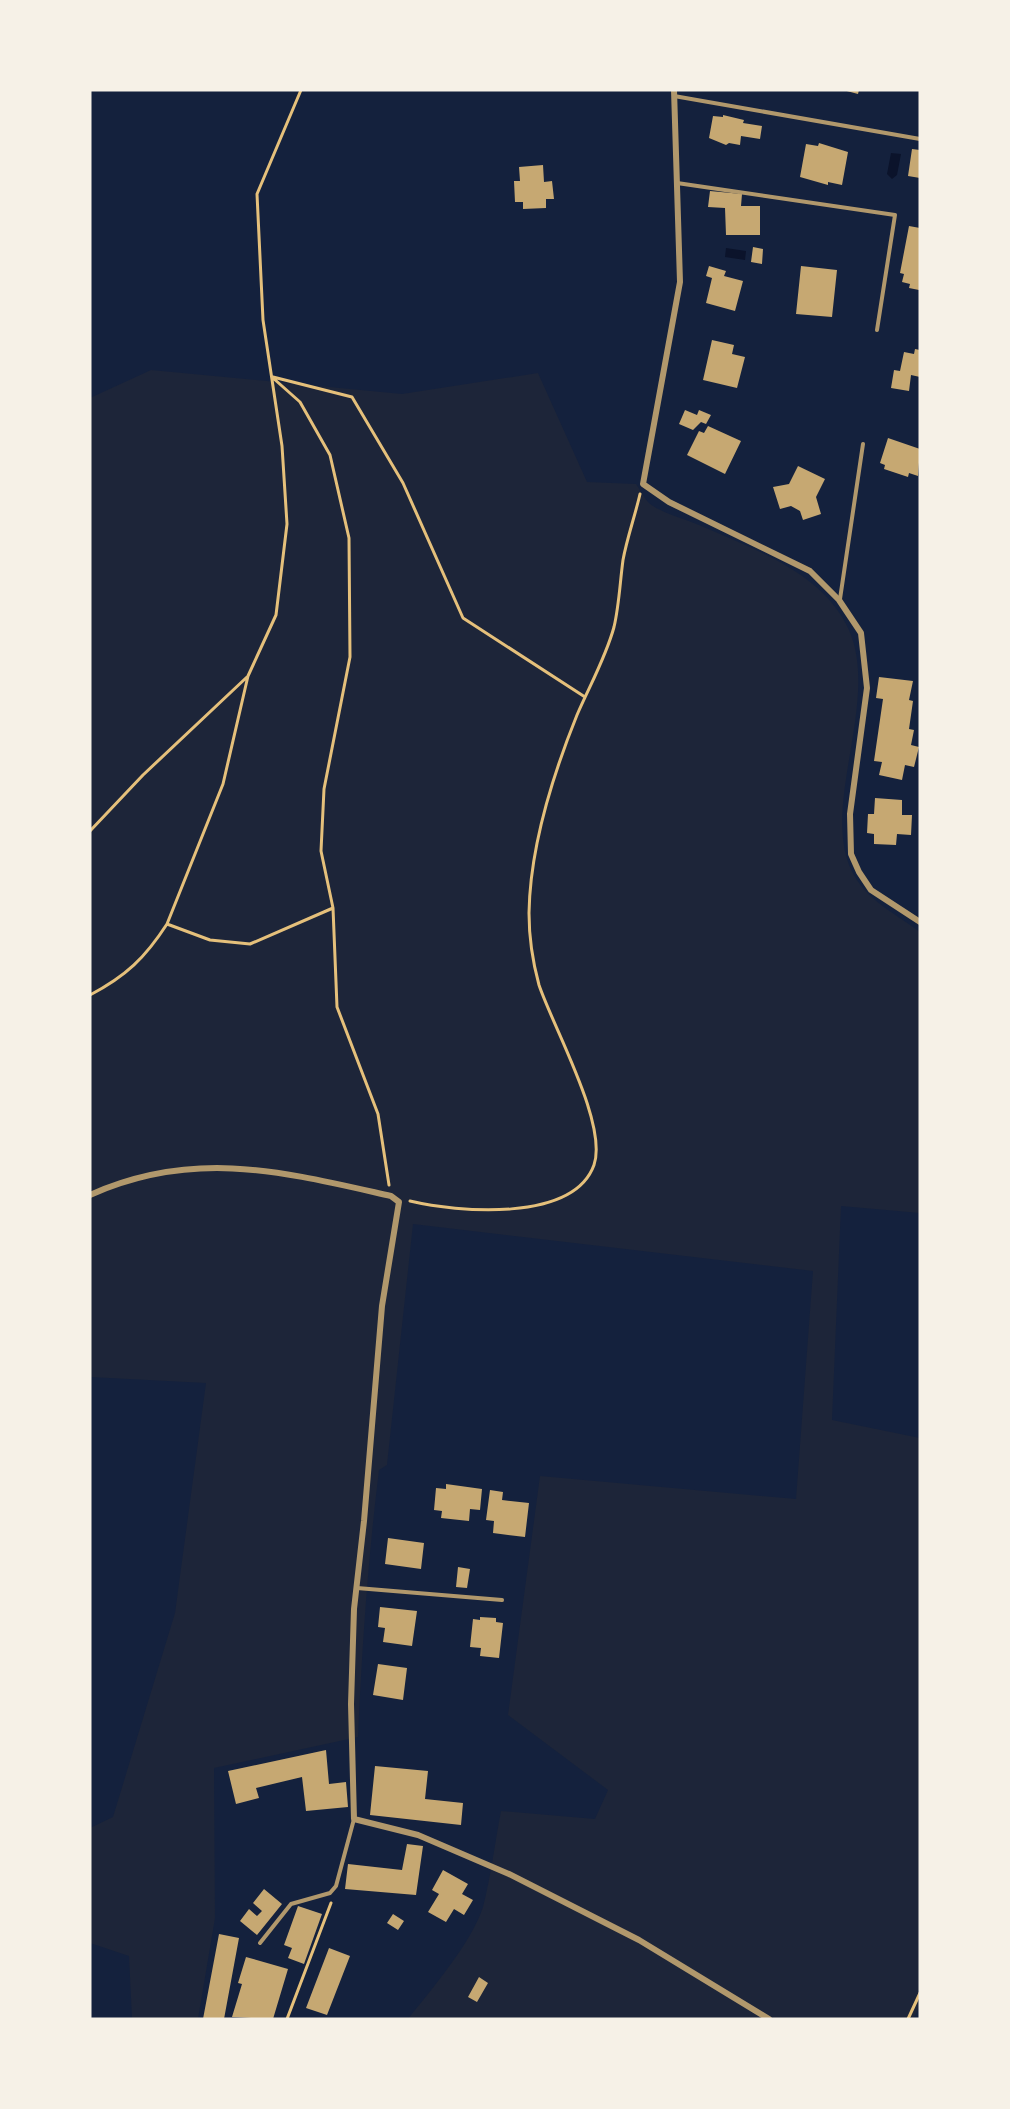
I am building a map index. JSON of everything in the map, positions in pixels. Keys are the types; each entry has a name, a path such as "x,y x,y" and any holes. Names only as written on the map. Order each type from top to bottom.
{"street":[{"path":"674,93 680,282 643,484 669,502 810,571 839,600 861,633 867,688 850,814 851,854 858,872 872,890 920,922"},
{"path":"90,1195 137,1176 173,1170 223,1166 320,1180 394,1198 399,1206 382,1306 375,1369 357,1588 351,1704 354,1819 418,1835 509,1874 639,1940 769,2019"}],"lane":[{"path":"674,93 920,139"},
{"path":"677,183 895,216 877,330"},
{"path":"839,600 863,444"},
{"path":"357,1588 502,1600"},
{"path":"260,1943 291,1904 330,1893 340,1876 354,1819"}],"path":[{"path":"90,995 117,980 148,954 167,924 224,784 248,676 276,615 287,524 282,446 263,320 257,194 301,90"},
{"path":"271,377 352,397 403,483 463,618 585,697"},
{"path":"271,377 300,402 330,455 349,538 350,657 324,789 321,851 333,908 337,1008 378,1114 394,1198 482,1209 525,1209 547,1203 574,1189 585,1179 594,1165 596,1150 588,1110 539,984 533,956 529,913 539,832 569,736 614,628 624,557 643,484"},
{"path":"90,831 143,775 248,676"},
{"path":"167,924 210,940 250,944 333,908"},
{"path":"287,2019 331,1906 330,1893"},
{"path":"908,2019 920,1994"}],"shaded area":[{"path":"891,153 901,154 897,175 892,179 887,174"},
{"path":"726,248 746,251 745,260 725,257"},
{"path":"151,370 402,394 538,373 587,482 636,484 649,503 660,510 763,553 822,592 837,610 849,630 857,661 858,694 844,798 842,831 848,861 868,894 920,932 920,1213 841,1206 832,1420 920,1438 920,2006 913,2019 408,2019 450,1965 478,1921 486,1895 501,1811 595,1819 608,1790 508,1715 540,1476 796,1499 813,1271 413,1224 387,1465 379,1470 375,1503 361,1670 358,1737 214,1768 215,1918 198,2019 132,2019 129,1956 90,1943 90,1828 113,1817 175,1613 206,1383 90,1377 90,398"}],"building":[{"path":"843,90 859,90 858,94"},
{"path":"723,115 744,120 743,123 762,126 760,139 741,136 740,145 729,143 726,145 709,138 713,116 723,117"},
{"path":"819,143 848,152 842,185 828,182 828,185 800,177 806,144 818,146"},
{"path":"912,149 920,150 920,178 908,176"},
{"path":"543,165 544,182 552,181 554,199 546,199 546,208 523,209 523,202 515,202 514,181 520,181 519,167"},
{"path":"710,191 742,194 741,206 760,206 760,235 726,235 725,208 708,207"},
{"path":"909,226 920,228 919,290 909,288 910,284 902,282 904,274 900,273"},
{"path":"753,247 763,249 762,264 751,262"},
{"path":"709,266 726,271 724,276 743,281 735,311 706,303 712,278 706,276"},
{"path":"801,266 837,270 832,317 796,314"},
{"path":"712,340 734,345 732,354 745,357 737,388 703,380"},
{"path":"915,349 920,350 920,377 911,375 909,391 891,388 894,370 900,371 904,352 914,354"},
{"path":"685,410 697,415 699,410 711,415 706,424 701,422 693,430 679,424"},
{"path":"708,426 741,441 725,474 687,455 699,431 704,433"},
{"path":"888,438 920,449 918,476 909,473 908,477 884,469 885,465 880,463"},
{"path":"798,466 825,479 816,497 821,514 803,520 800,511 791,506 780,509 773,487 789,484"},
{"path":"879,677 913,681 909,700 913,701 909,729 914,730 911,745 919,747 914,767 905,765 902,780 879,775 882,762 874,761 883,699 876,698"},
{"path":"875,798 902,800 902,815 912,815 911,835 897,834 896,845 874,844 874,834 867,833 868,814 874,814"},
{"path":"446,1484 482,1489 480,1510 470,1509 469,1521 441,1518 442,1511 434,1510 436,1488 446,1489"},
{"path":"490,1490 503,1492 502,1500 529,1503 525,1537 493,1533 494,1521 486,1520"},
{"path":"388,1538 424,1543 421,1569 385,1564"},
{"path":"458,1567 470,1569 467,1588 456,1587"},
{"path":"380,1607 417,1611 412,1646 383,1642 385,1628 378,1627"},
{"path":"480,1617 496,1618 496,1622 503,1623 499,1658 480,1656 481,1648 470,1647 473,1619 480,1620"},
{"path":"378,1664 407,1668 403,1700 373,1695"},
{"path":"326,1750 329,1784 346,1782 348,1807 306,1811 302,1777 256,1788 259,1798 236,1804 228,1771"},
{"path":"375,1766 428,1771 425,1799 463,1803 461,1825 370,1815"},
{"path":"407,1844 423,1846 416,1895 345,1889 348,1864 402,1870"},
{"path":"443,1870 468,1884 462,1894 473,1900 464,1915 454,1909 446,1922 428,1912 439,1894 432,1890"},
{"path":"264,1889 282,1904 257,1935 240,1921 249,1909 257,1916 262,1911 253,1903"},
{"path":"298,1906 322,1914 304,1964 288,1958 292,1948 284,1945"},
{"path":"393,1914 404,1921 398,1930 387,1923"},
{"path":"219,1934 239,1938 224,2019 203,2019"},
{"path":"329,1948 350,1956 327,2015 306,2008"},
{"path":"246,1957 288,1969 273,2019 232,2017 242,1984 238,1983"},
{"path":"479,1977 488,1983 477,2002 468,1997"}]}
